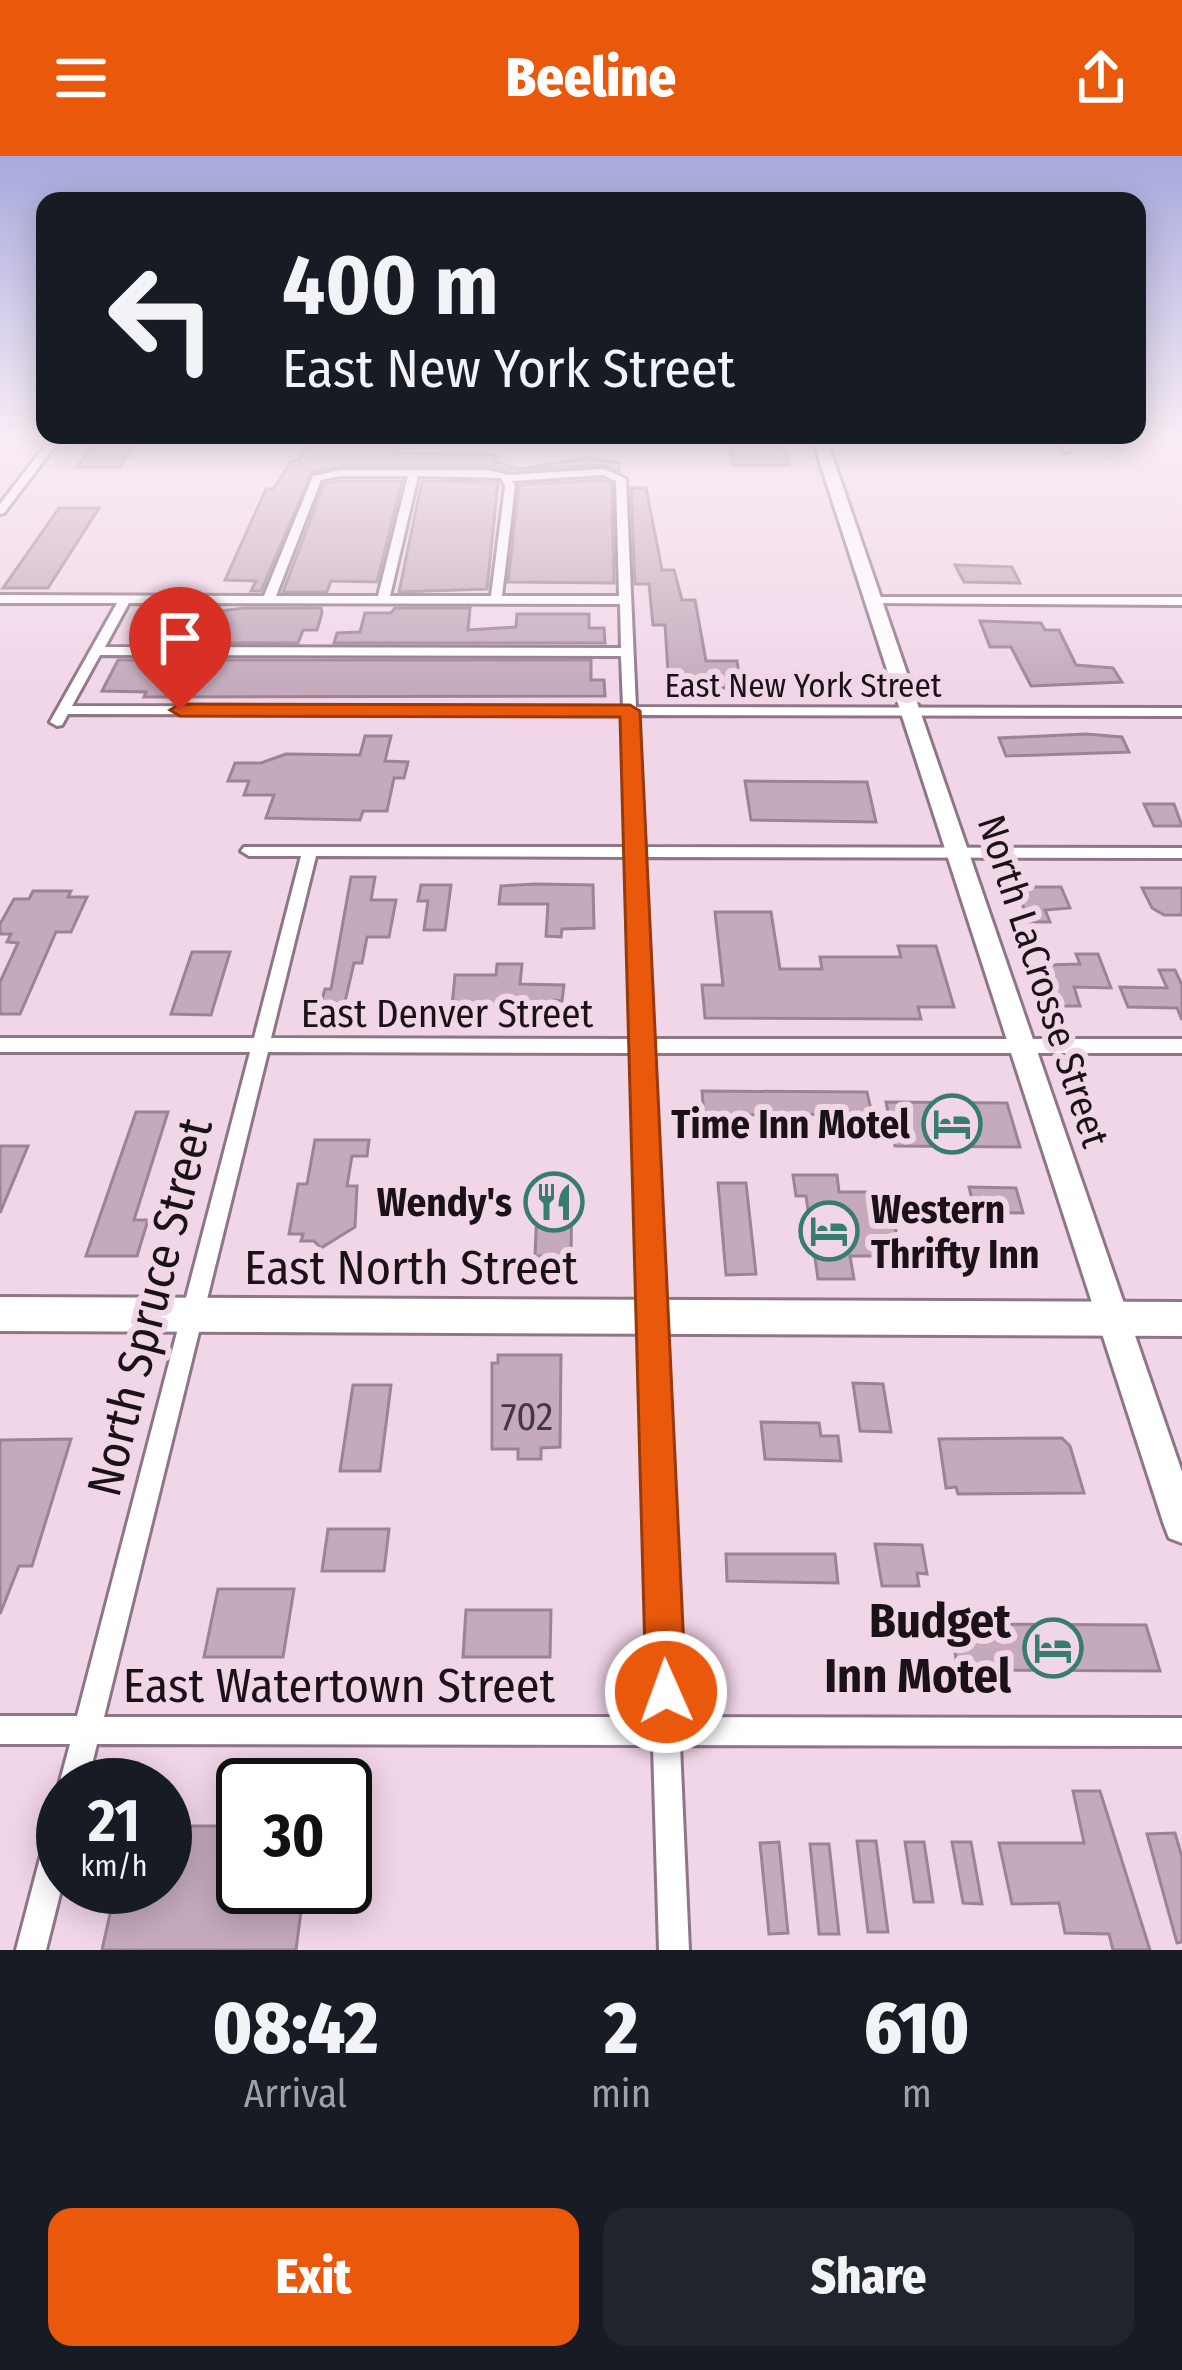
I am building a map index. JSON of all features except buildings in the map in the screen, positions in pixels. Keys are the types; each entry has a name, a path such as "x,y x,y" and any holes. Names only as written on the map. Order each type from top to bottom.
{"main road":[{"name":"North LaCrosse Street","path":"848,522 1182,1525"},
{"name":"East North Street","path":"0,1314 1182,1319"}],"street":[{"path":"269,599 300,522"},
{"path":"382,600 402,522"},
{"path":"496,600 504,522"},
{"path":"622,522 674,1950"},
{"path":"0,599 626,600"},
{"path":"125,599 96,652 628,652"},
{"path":"874,601 1179,605"},
{"name":"East New York Street","path":"96,652 60,716 1182,712"},
{"path":"249,851 1182,853"},
{"name":"North Spruce Street","path":"80,1758 310,851"},
{"name":"East Denver Street","path":"0,1045 1182,1046"},
{"name":"East Watertown Street","path":"0,1730 1182,1732"},
{"path":"31,1950 40,1914"}],"place":[{"name":"Time Inn Motel","path":"952,1124"},
{"name":"Wendy's","path":"554,1202"},
{"name":"Western Thrifty Inn","path":"829,1231"},
{"name":"Budget Inn Motel","path":"1053,1648"}],"route":[{"path":"180,710 630,711 666,1692"}]}
